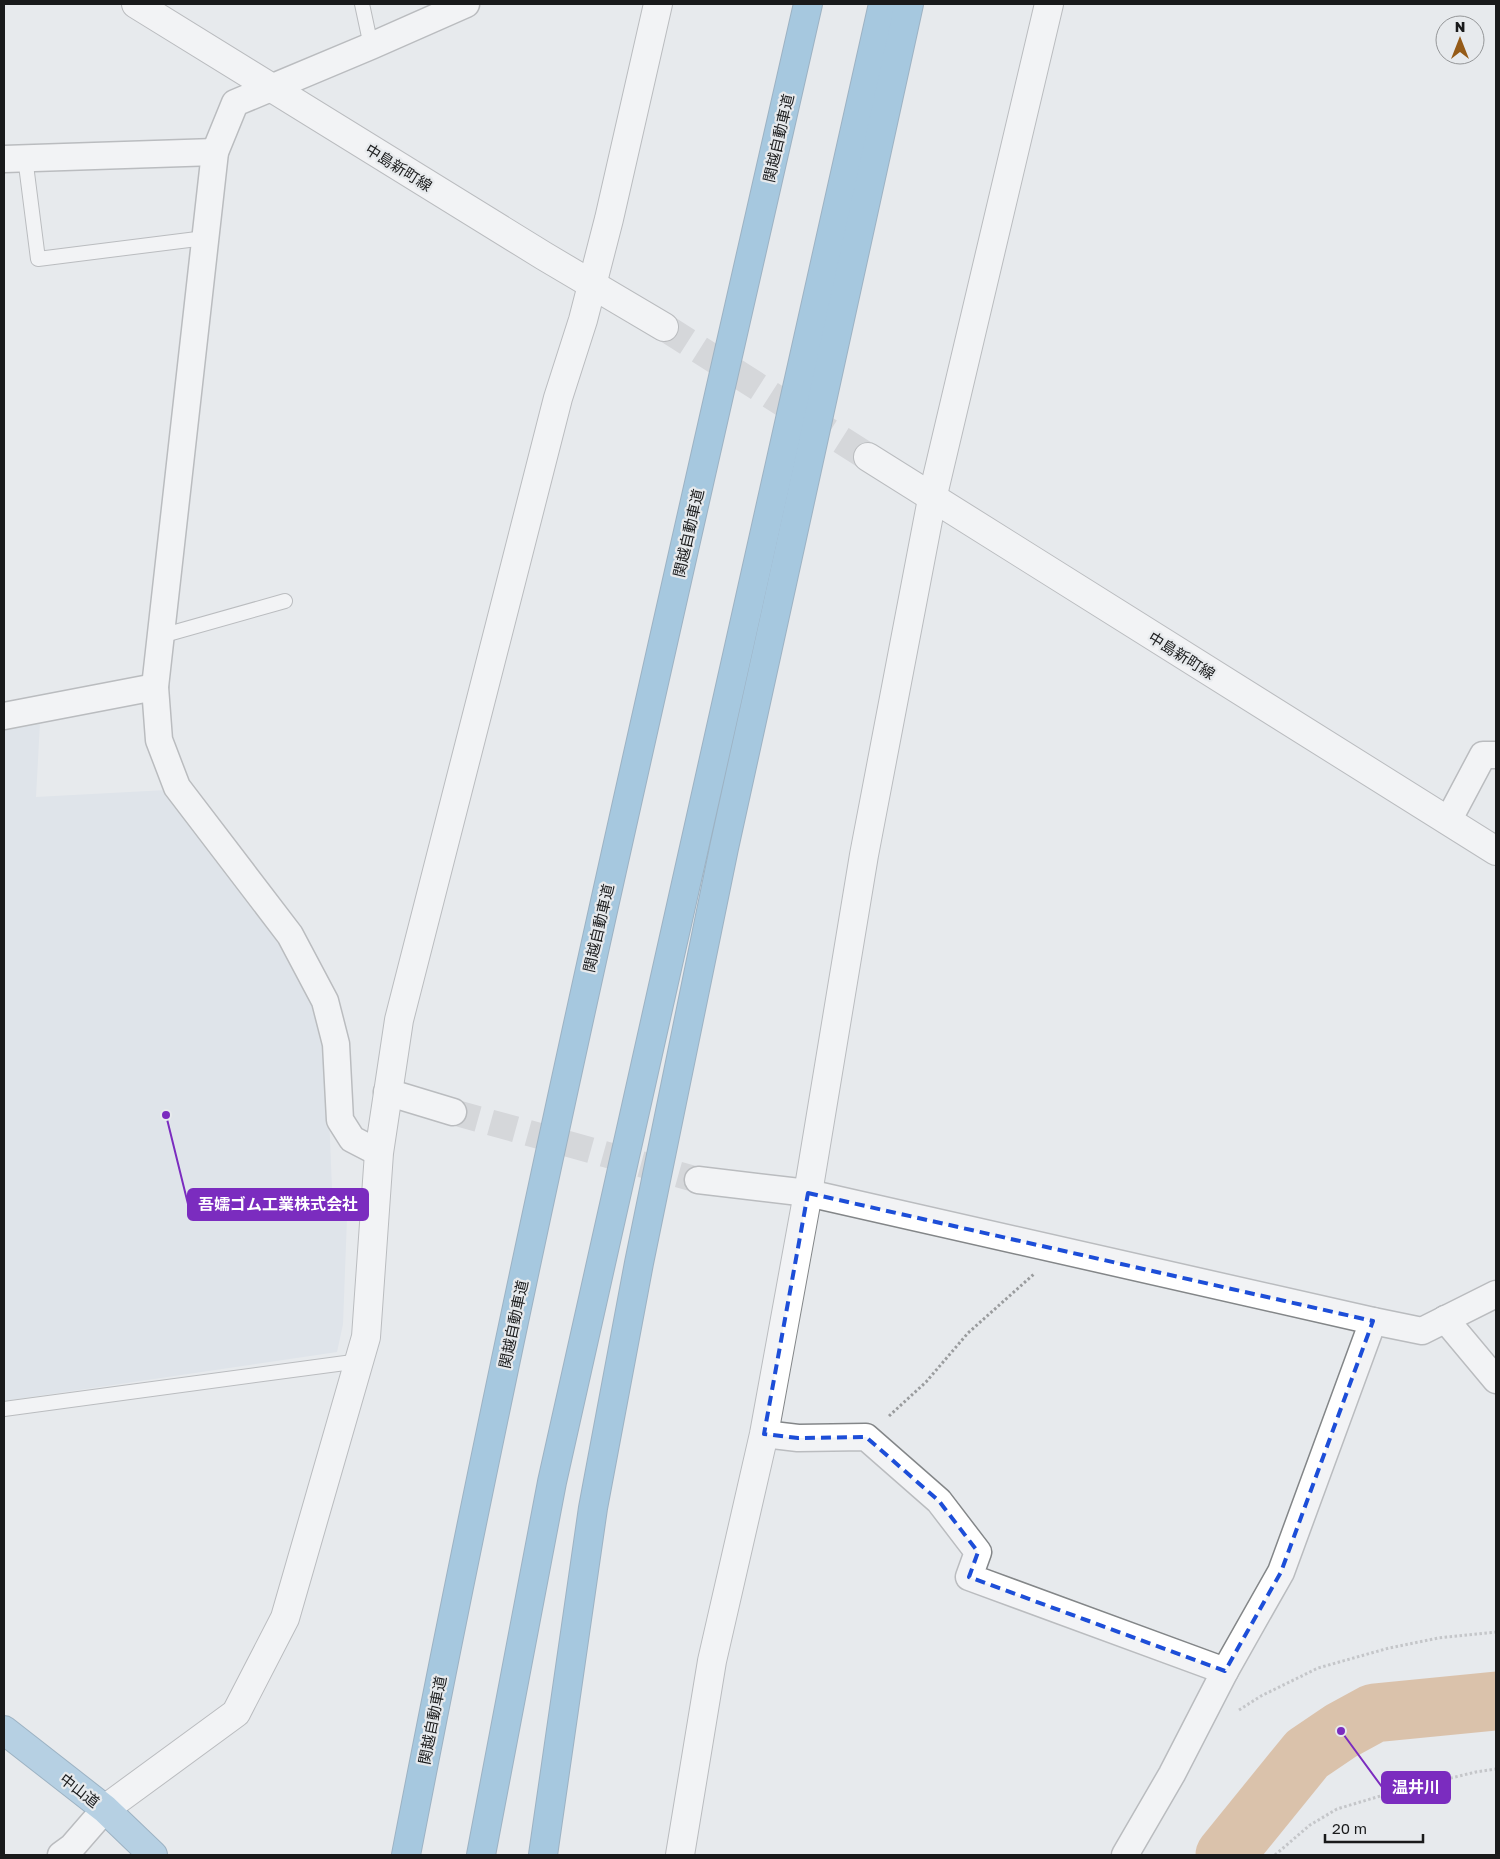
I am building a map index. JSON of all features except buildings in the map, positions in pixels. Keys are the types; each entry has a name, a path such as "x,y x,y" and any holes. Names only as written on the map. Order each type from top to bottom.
{"highway":[{"name":"関越自動車道","path":"406,1855 474,1514 590,967 808,4"},
{"path":"481,1855 552,1482 883,4"},
{"path":"543,1855 593,1508 639,1263 724,848 909,4"},
{"name":"中山道","path":"4,1730 105,1809 153,1855"}],"street":[{"name":"中島新町線","path":"136,4 544,256 664,327"},
{"path":"379,1153 352,1139 340,1120 336,1044 325,1001 290,935 177,787 160,740 155,688 215,152 235,103 466,4"},
{"path":"61,1855 72,1847 105,1809 236,1713 285,1618 366,1337 379,1153 399,1020 558,398 609,219 658,4"},
{"path":"680,1855 712,1661 764,1434 808,1193 864,855 932,499 1049,4"},
{"path":"15,158 215,152"},
{"name":"中島新町線","path":"868,457 932,499 1496,851"},
{"path":"4,716 155,688"},
{"path":"1448,821 1483,755 1496,755"},
{"path":"387,1092 453,1112"},
{"path":"698,1180 808,1193 1373,1322 1422,1331 1496,1294"},
{"path":"1445,1319 1496,1380"},
{"path":"1125,1855 1172,1774 1281,1572 1373,1322"},
{"path":"764,1434 798,1438 866,1437 939,1500 978,1552 969,1577 1226,1671"}],"lane":[{"path":"362,4 371,46"},
{"path":"15,158 38,258 206,238"},
{"path":"161,636 285,601"},
{"path":"4,1410 360,1361"}],"path":[{"path":"866,1437 926,1382 968,1333 1061,1250"},
{"path":"1238,1712 1261,1696 1318,1668 1389,1648 1438,1638 1496,1632"},
{"path":"1274,1855 1310,1824 1337,1809 1397,1791 1496,1769"}],"highlighted area":[{"path":"808,1193 1373,1321 1281,1572 1225,1671 969,1577 978,1552 939,1501 866,1437 798,1438 764,1434"}],"shaded area":[{"path":"40,722 36,797 167,790 280,941 312,1000 326,1041 332,1189 348,1191 343,1324 337,1352 4,1401 4,728"}],"waterway":[{"path":"1225,1855 1307,1754 1341,1731 1374,1713 1496,1701"}],"tunnel":[{"path":"664,327 868,457"},
{"path":"453,1112 698,1180"}],"place":[{"name":"吾嬬ゴム工業株式会社","path":"166,1115"},
{"name":"温井川","path":"1341,1731"}]}
